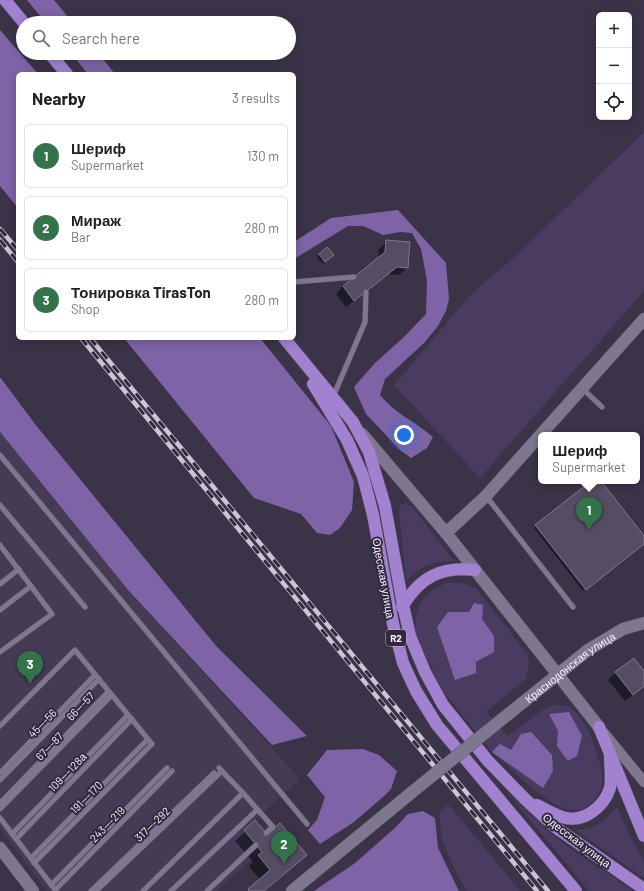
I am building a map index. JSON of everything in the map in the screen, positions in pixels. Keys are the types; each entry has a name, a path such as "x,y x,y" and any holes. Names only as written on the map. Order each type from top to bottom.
{"main road":[{"path":"5,0 18,16"},
{"path":"55,60 65,72"},
{"name":"Одесская улица","path":"287,343 352,422 368,452 386,506 403,605 410,636 425,672 443,705 488,761 524,799 555,827 644,889"},
{"name":"Одесская улица","path":"287,343 347,440 363,476 373,515 393,624 403,663 416,691 437,725 576,891"},
{"path":"393,624 411,592 430,576 450,570 475,570"},
{"path":"599,727 610,757 644,836"},
{"path":"524,799 563,817 577,818 590,814 601,804 610,787 610,757"}],"street":[{"path":"546,432 582,388 644,319"},
{"name":"Одесская улица","path":"352,422 446,533 599,727"},
{"path":"446,533 486,496 538,442"},
{"name":"Краснодонская улица","path":"292,891 557,674 594,646 624,629 644,623"},
{"path":"599,727 644,782"},
{"path":"0,848 33,891"}],"lane":[{"path":"296,282 354,277"},
{"path":"332,398 365,322 366,292"},
{"path":"582,388 602,407"},
{"path":"0,455 307,824"},
{"path":"486,496 573,607"},
{"path":"0,505 85,607"},
{"path":"0,545 52,614 0,652"},
{"path":"0,584 19,570"},
{"path":"0,610 31,586"},
{"path":"0,726 75,650 148,739 33,856"},
{"path":"0,773 97,677"},
{"name":"45---56","path":"0,780 97,677"},
{"name":"66---57","path":"0,803 110,694"},
{"name":"67---87","path":"0,810 110,694"},
{"path":"12,834 130,717"},
{"name":"109---128а","path":"16,839 130,717"},
{"name":"191---170","path":"34,863 152,744 148,739"},
{"path":"51,885 167,768"},
{"name":"317---292","path":"96,891 220,770 242,793"},
{"name":"243---219","path":"56,891 172,772"},
{"path":"91,891 214,773"},
{"path":"143,891 242,793 273,827 266,833"},
{"path":"171,891 257,810"},
{"path":"0,818 56,891"},
{"path":"207,891 256,845"}],"shaded area":[{"path":"27,0 54,0 67,16 40,16"},
{"path":"0,30 16,49 16,60 26,60 36,72 16,72 16,206 0,186"},
{"path":"77,60 104,60 113,72 86,72"},
{"path":"644,132 644,291 480,478 394,385 473,292 508,263"},
{"path":"398,210 446,263 449,299 446,311 438,326 424,343 385,379 380,395 398,412 433,437 427,448 411,458 400,450 366,414 354,387 375,363 404,337 426,314 427,280 421,249 412,233 400,232 383,235 363,226 348,226 296,258 296,241 331,218"},
{"path":"126,340 262,340 331,426 354,482 352,510 340,528 330,535 317,533 301,514 254,498"},
{"path":"0,377 35,424 217,647 307,736 272,745 129,591 0,432"},
{"path":"0,432 129,591 300,779 244,830 261,851 217,891 47,891 0,829"},
{"path":"406,503 413,508 454,561 439,562 427,565 406,581 399,513 401,504"},
{"path":"446,583 463,583 476,588 528,655 529,666 526,679 486,712 507,736 544,709 554,705 570,706 580,717 589,731 602,773 602,788 593,802 583,809 568,810 554,804 532,788 492,752 443,691 423,651 415,631 416,615 420,603 431,591"},
{"path":"474,603 483,605 482,619 494,636 494,652 476,662 476,673 455,680 437,627 448,612 469,612"},
{"path":"569,712 582,736 577,756 568,761 557,746 558,731 549,714"},
{"path":"531,732 552,755 553,771 543,788 492,752 500,744 511,750 521,734"},
{"path":"363,749 379,755 397,771 391,789 354,822 320,844 308,830 317,820 325,797 307,775 327,750"},
{"path":"500,784 534,818 560,841 633,891 589,891"},
{"path":"447,805 452,808 520,891 467,891 457,874 442,840 439,813"},
{"path":"617,807 630,836 644,861 644,878 575,830 582,830 599,824"},
{"path":"423,811 435,818 438,848 459,891 314,891 355,863 396,827 408,814"}],"building":[{"path":"386,240 410,242 408,268 397,267 354,301 343,286 385,252"},
{"path":"327,247 334,255 325,262 319,254"},
{"path":"587,484 603,484 644,536 644,544 586,590 535,525"},
{"path":"634,658 644,671 644,686 633,695 615,672"},
{"path":"255,820 267,834 280,823 307,855 264,891 249,891 248,889 270,870 258,855 262,852 244,830"}],"railway":[{"path":"0,229 16,248"},
{"path":"0,240 16,260"},
{"path":"83,340 537,891"},
{"path":"92,340 548,891"}],"place":[{"name":"Шериф","path":"589,530"},
{"name":"Тонировка TirasTon","path":"30,684"},
{"name":"Мираж","path":"284,864"}]}
